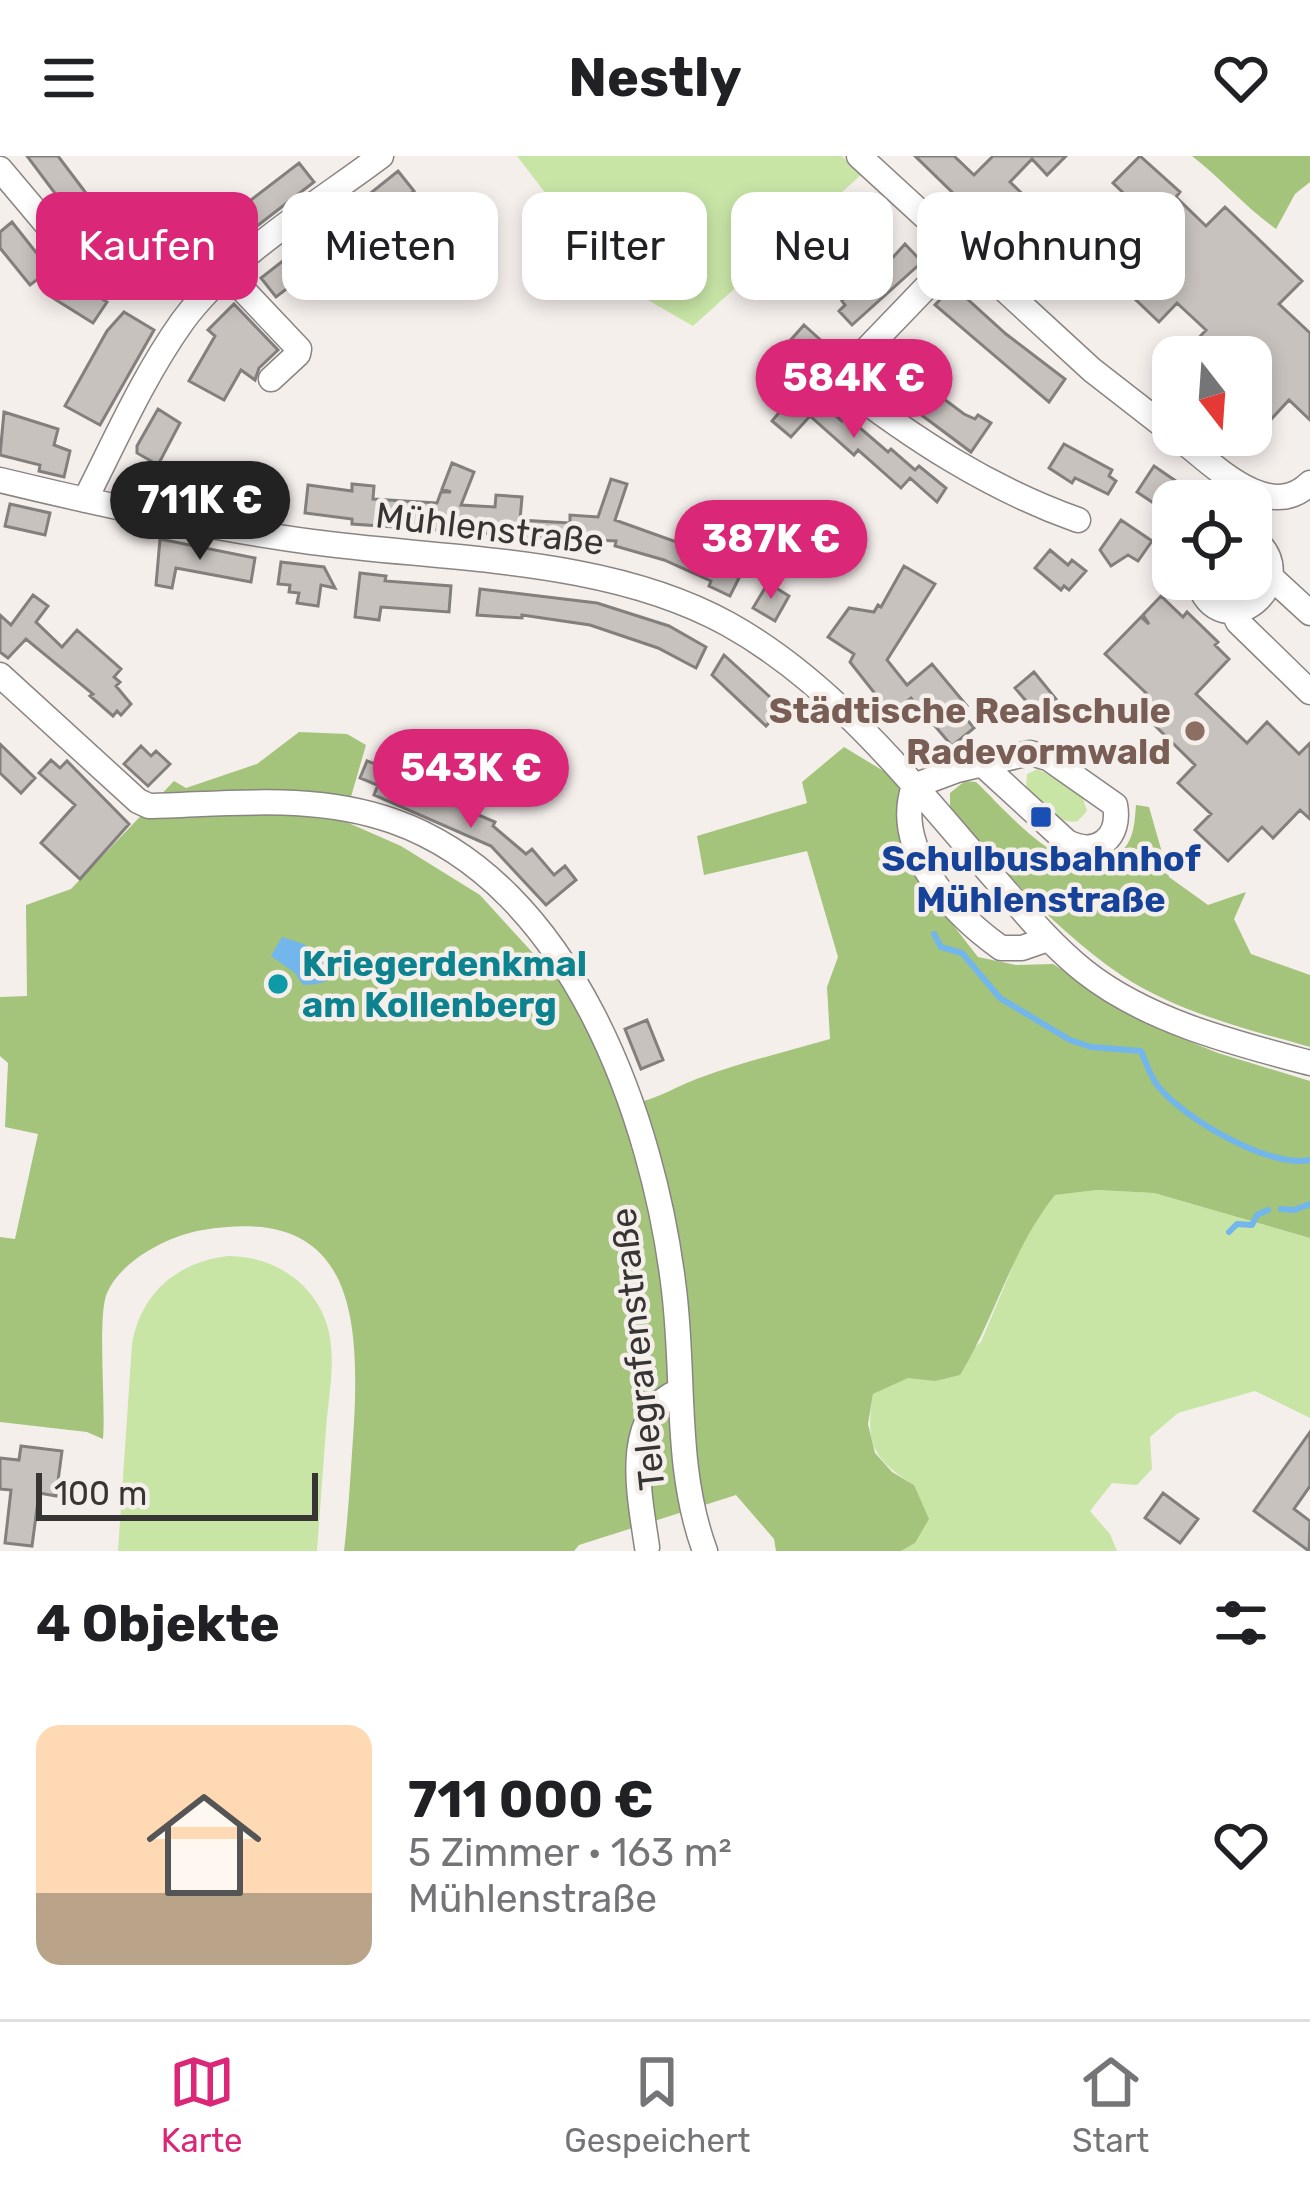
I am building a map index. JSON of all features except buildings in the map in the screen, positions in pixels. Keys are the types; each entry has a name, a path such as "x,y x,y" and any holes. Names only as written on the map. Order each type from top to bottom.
{"street":[{"path":"258,251 380,156"},
{"path":"859,156 917,209"},
{"path":"0,169 36,212"},
{"path":"917,297 837,380 982,479 1078,520"},
{"path":"85,500 182,322 203,300"},
{"path":"253,300 296,344 298,354 271,379"},
{"path":"1016,300 1092,370 1152,417"},
{"path":"1204,456 1236,480"},
{"name":"Mühlenstraße","path":"0,480 307,541 588,574 638,586 725,622 800,670 914,786 1048,939 1088,974 1183,1024 1310,1063"},
{"path":"1272,498 1292,496 1310,483"},
{"path":"1209,600 1233,611 1258,604 1274,580 1272,570"},
{"path":"1274,580 1310,614"},
{"path":"1233,611 1238,622 1310,692"},
{"name":"Telegrafenstraße","path":"0,675 138,801 149,806 288,801 394,822 468,864 544,938 615,1057 635,1111 668,1244 688,1491 705,1551"},
{"path":"982,764 1067,842 1081,849 1100,845 1118,823 1115,805 1048,758 1030,753 982,764 914,786 906,820 923,865 951,902 1001,948 1022,948 1048,939"},
{"path":"647,1547 639,1486 640,1438 658,1403 679,1390"}],"green space":[{"path":"517,156 842,156 861,175 842,192 731,192 731,292 693,326 648,300 707,300 707,192 545,192"},
{"path":"1192,156 1310,156 1310,182 1295,194 1276,229"},
{"path":"299,732 347,734 366,745 344,821 401,846 480,895 563,986 623,1105 830,1039 827,987 838,957 807,851 704,875 697,836 807,803 802,782 844,747 895,778 902,797 898,831 917,879 978,957 1016,965 1053,964 1154,1027 1218,1053 1310,1081 1310,1238 1154,1193 1097,1190 1055,1195 1027,1238 960,1375 935,1381 908,1378 873,1394 868,1424 875,1453 892,1472 914,1485 929,1519 915,1543 901,1551 776,1551 774,1539 736,1495 579,1545 574,1551 344,1551 355,1381 347,1305 336,1274 317,1250 289,1233 252,1226 176,1237 135,1260 114,1281 104,1304 103,1439 87,1432 0,1422 0,1237 15,1239 38,1134 5,1127 8,1063 0,1056 0,997 27,996 26,905 71,889 174,781 186,788 257,764"},
{"path":"1038,769 1082,794 1087,811 1078,821 1056,816 1026,788 1027,774"},
{"path":"965,781 976,782 1019,825 1055,852 1091,864 1123,850 1133,831 1136,805 1149,807 1169,877 1208,905 1246,892 1234,919 1251,954 1310,975 1310,1047 1189,1009 1143,988 1097,957 1030,897 950,808 950,793"},
{"path":"1097,1190 1154,1193 1310,1238 1310,1418 1255,1391 1178,1413 1150,1437 1152,1469 1137,1485 1112,1483 1090,1511 1110,1534 1117,1551 901,1551 915,1543 914,1485 889,1467 875,1448 870,1425 873,1394 908,1377 935,1381 981,1342 1029,1227 1054,1195"},
{"path":"228,1256 265,1262 297,1280 320,1308 327,1326 332,1366 317,1551 118,1551 137,1326 164,1283 193,1265"}],"water":[{"path":"282,937 304,944 335,972 325,982 303,985 271,956"}],"waterway":[{"path":"934,934 941,947 962,953 1000,998 1070,1040 1091,1047 1141,1051 1158,1086 1207,1126 1273,1157 1310,1160"},
{"path":"1281,1209 1310,1204"},
{"path":"1229,1232 1237,1224 1252,1225 1257,1215 1268,1210"}],"place":[{"name":"Städtische Realschule Radevormwald","path":"1195,731"},
{"name":"Schulbusbahnhof Mühlenstraße","path":"1041,817"},
{"name":"Kriegerdenkmal am Kollenberg","path":"278,984"}]}
